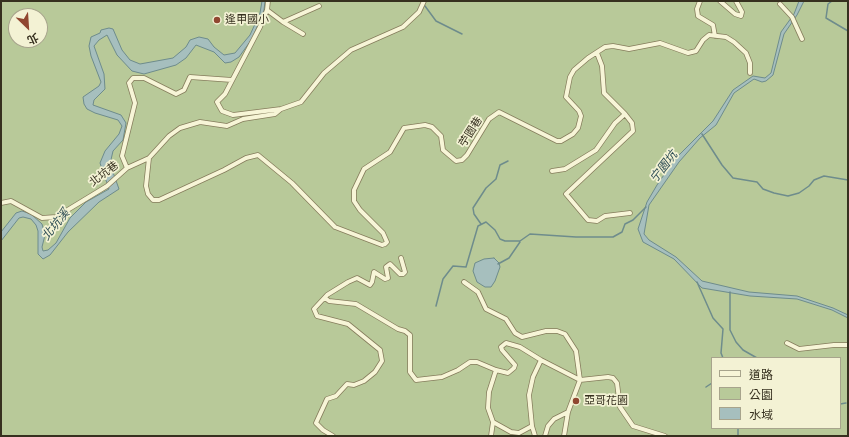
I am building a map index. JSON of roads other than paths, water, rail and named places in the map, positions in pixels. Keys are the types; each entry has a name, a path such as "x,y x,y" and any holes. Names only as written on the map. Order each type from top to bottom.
{"street":[{"name":"北坑巷","path":"269,1 260,27 225,94 217,102 219,108 226,114 233,115 281,109 301,102 324,73 351,50 403,28 419,12 424,1"},
{"path":"700,1 697,9 698,16 713,25 715,36 726,37 742,49 750,63 750,73"},
{"path":"720,1 735,14 741,16 742,12 736,1"},
{"path":"780,4 792,17 802,39"},
{"path":"283,22 319,6"},
{"path":"267,10 303,34"},
{"name":"苧園巷","path":"149,158 146,186 148,194 153,200 159,200 224,170 246,158 258,155 292,183 335,227 382,245 387,242 383,233 360,210 354,201 354,190 364,169 390,152 404,128 425,125 432,127 441,136 443,150 456,161 462,160 467,155 489,119 498,112 557,141 561,141 573,134 578,128 581,116 579,111 566,97 570,77 581,64 605,47 612,46 629,49 660,43 688,53 696,51 703,40 709,35 715,36"},
{"path":"597,53 602,66 604,93 625,114 632,123 634,131 566,194 588,220 597,221 605,216 630,213"},
{"path":"127,168 122,156 135,103 129,83 133,78 144,78 176,94 184,90 190,77 232,80"},
{"name":"北坑巷","path":"1,203 11,201 42,218 56,216 107,186 127,168 149,158 169,136 180,128 189,124 200,122 227,126 243,119 275,114 281,109"},
{"path":"552,171 565,169 596,150 615,123 625,114"},
{"path":"333,436 323,430 316,423 328,399 336,396 347,384 354,385 364,381 375,372 382,361 380,350 348,324 316,316 314,309 335,289 357,278 370,285 374,272 386,279 389,276 386,267 390,264 400,274 403,274 405,272 401,258"},
{"path":"464,282 478,292 486,309 506,319 515,333 522,338 546,331 557,331 565,334 576,351 580,380 568,412 564,436"},
{"path":"325,298 330,301 356,304 398,329 405,331 410,336 410,372 416,380 442,377 458,370 470,362 477,362 508,374 515,365 501,347 506,343 520,346 541,360 580,380 613,378 616,383 620,407 633,426 665,436"},
{"path":"787,343 800,349 848,345"},
{"path":"535,436 532,426 529,395 533,377 541,360"},
{"path":"491,436 494,422 488,408 489,392 496,370"},
{"path":"546,436 548,426 554,419 568,412"},
{"path":"494,422 511,432 520,433 532,426"}],"water":[{"path":"262,1 265,1 264,10 252,39 239,57 231,62 225,63 214,52 196,45 186,58 176,65 144,74 132,71 117,55 107,35 99,40 94,46 104,74 105,89 94,100 93,105 121,115 126,123 123,140 113,151 110,164 119,189 99,202 68,232 50,255 43,259 38,254 38,231 36,225 31,219 23,217 19,218 1,241 1,232 16,213 22,211 31,214 42,224 45,235 42,247 43,251 48,250 56,243 70,218 86,202 109,189 100,163 105,151 119,134 122,126 118,120 95,113 87,109 84,104 83,97 99,86 101,82 91,56 89,46 91,37 100,33 101,30 109,28 113,29 122,50 130,60 140,64 173,58 186,47 190,40 199,37 208,39 214,47 224,55 235,53 250,35 260,13"},
{"path":"799,1 804,1 797,15 784,34 773,75 766,81 762,82 754,79 734,93 716,125 700,138 679,162 649,205 644,234 649,240 676,257 702,281 749,292 797,296 833,308 848,315 848,318 832,310 797,299 750,296 702,288 674,259 643,242 638,229 647,202 657,185 675,159 713,121 733,90 753,76 765,78 771,73 781,32 794,14"},
{"path":"494,258 499,263 500,267 491,287 485,287 477,282 473,271 475,263 484,259"}],"waterway":[{"path":"832,1 828,4 826,18 848,31"},
{"path":"425,6 436,21 462,34"},
{"path":"702,134 722,165 733,178 757,182 763,189 774,193 788,196 799,193 809,186 814,180 824,176 848,180"},
{"path":"481,224 474,214 473,208 486,188 496,179 500,165 508,161"},
{"path":"436,306 443,279 453,266 466,267 478,226 486,222 495,230 500,239 505,241 520,241 530,234 576,237 613,237 622,232 625,224 633,220 646,207"},
{"path":"498,264 509,258 520,242"},
{"name":"宁園坑","path":"697,282 713,318 723,329 721,353 723,357"},
{"path":"730,292 730,330 736,342 743,350 755,357"},
{"path":"706,387 711,384"},
{"path":"841,404 846,403"},
{"name":"宁園坑","path":"738,429 738,436"}],"place":[{"name":"逢甲國小","path":"217,20"},
{"name":"亞哥花園","path":"576,401"}],"water label":[{"name":"北坑溪","path":"56,225"}]}
